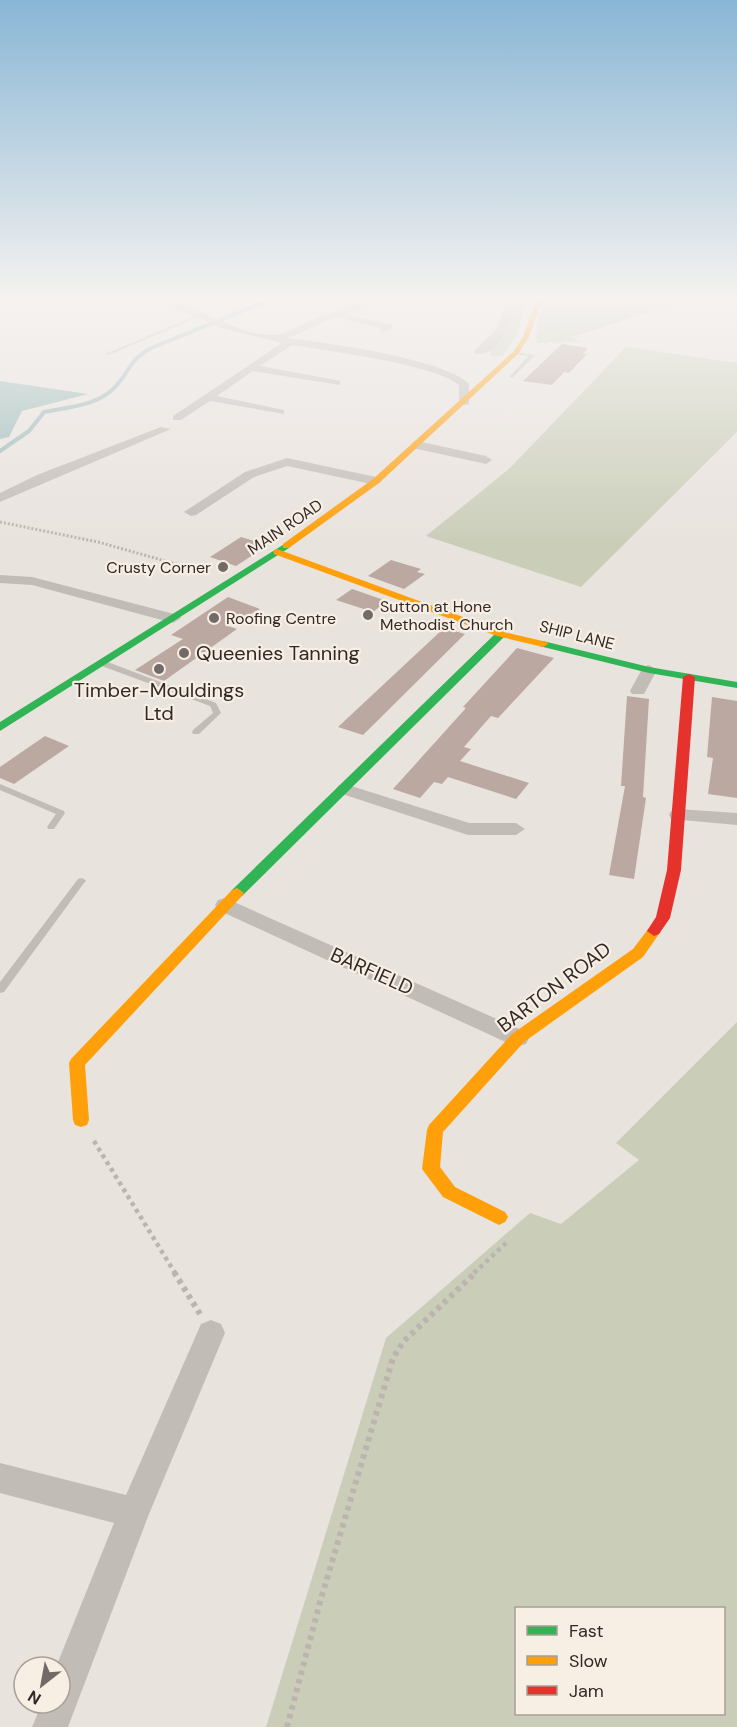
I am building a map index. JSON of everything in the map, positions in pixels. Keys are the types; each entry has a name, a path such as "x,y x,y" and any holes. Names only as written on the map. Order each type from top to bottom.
{"street":[{"path":"177,418 231,381"},
{"path":"323,381 336,383"},
{"path":"460,381 464,384 463,405"},
{"name":"MAIN ROAD","path":"0,728 277,552 376,481 487,381"},
{"path":"209,398 280,412"},
{"path":"0,498 40,478 165,429"},
{"path":"417,445 486,460"},
{"path":"191,512 256,470 275,464 287,462 376,481"},
{"name":"SHIP LANE","path":"277,552 501,634 649,670 737,685"},
{"path":"0,579 32,581 173,618"},
{"path":"81,1120 77,1063 225,905 501,634"},
{"path":"638,691 649,670"},
{"name":"BARTON ROAD","path":"499,1217 449,1192 431,1169 435,1130 518,1038 638,953 663,918 674,870 689,677"},
{"path":"345,789 468,829 516,830"},
{"path":"678,814 737,819"},
{"name":"BARFIELD","path":"225,905 518,1038"},
{"path":"72,1671 134,1513 212,1333"},
{"path":"0,1478 134,1513"}],"lane":[{"path":"102,663 213,705 217,713 215,718 196,732"},
{"path":"0,787 61,813 51,827"},
{"path":"0,989 81,881"}],"path":[{"path":"0,522 98,542 235,580"},
{"path":"81,1120 212,1333"},
{"path":"287,1727 320,1602 393,1358 404,1341 506,1243 499,1217"}],"green space":[{"path":"594,381 737,381 737,432 581,587 426,536 509,469"},
{"path":"737,1022 737,1727 266,1727 386,1338 530,1213 561,1224 639,1160 616,1143"}],"water":[{"path":"0,381 88,394 22,411 9,437 0,439"}],"building":[{"path":"523,381 556,381 552,385"},
{"path":"241,537 268,545 236,566 210,557"},
{"path":"391,560 421,569 417,572 425,574 404,589 368,576"},
{"path":"352,589 387,601 373,612 336,600"},
{"path":"228,597 260,609 228,626 237,629 164,681 135,670 183,639 171,635"},
{"path":"444,628 465,634 363,735 338,727"},
{"path":"517,648 554,658 498,718 491,716 464,747 471,749 460,761 529,783 516,799 448,777 442,784 434,782 420,798 393,789 466,708 463,707"},
{"path":"627,696 649,699 643,797 646,798 634,879 609,875 625,786 621,786"},
{"path":"712,697 737,701 737,798 708,794 713,758 707,757"},
{"path":"45,736 69,746 14,784 0,778 0,767"}],"waterway":[{"path":"0,451 29,431 44,412 93,401 110,392 120,381"}],"traffic: fast":[{"path":"0,727 286,546"},
{"path":"237,893 501,634"},
{"path":"543,644 649,670 737,685"}],"traffic: slow":[{"path":"286,546 376,481 486,381"},
{"path":"277,552 501,634 543,644"},
{"path":"81,1120 77,1063 237,893"},
{"path":"499,1217 449,1192 431,1169 435,1130 518,1038 638,953 654,931"}],"traffic: jam":[{"path":"654,931 663,918 674,870 689,677"}],"place":[{"name":"Crusty Corner","path":"223,567"},
{"name":"Sutton at Hone Methodist Church","path":"368,615"},
{"name":"Roofing Centre","path":"214,618"},
{"name":"Queenies Tanning","path":"184,653"},
{"name":"Timber-Mouldings Ltd","path":"159,669"}]}
